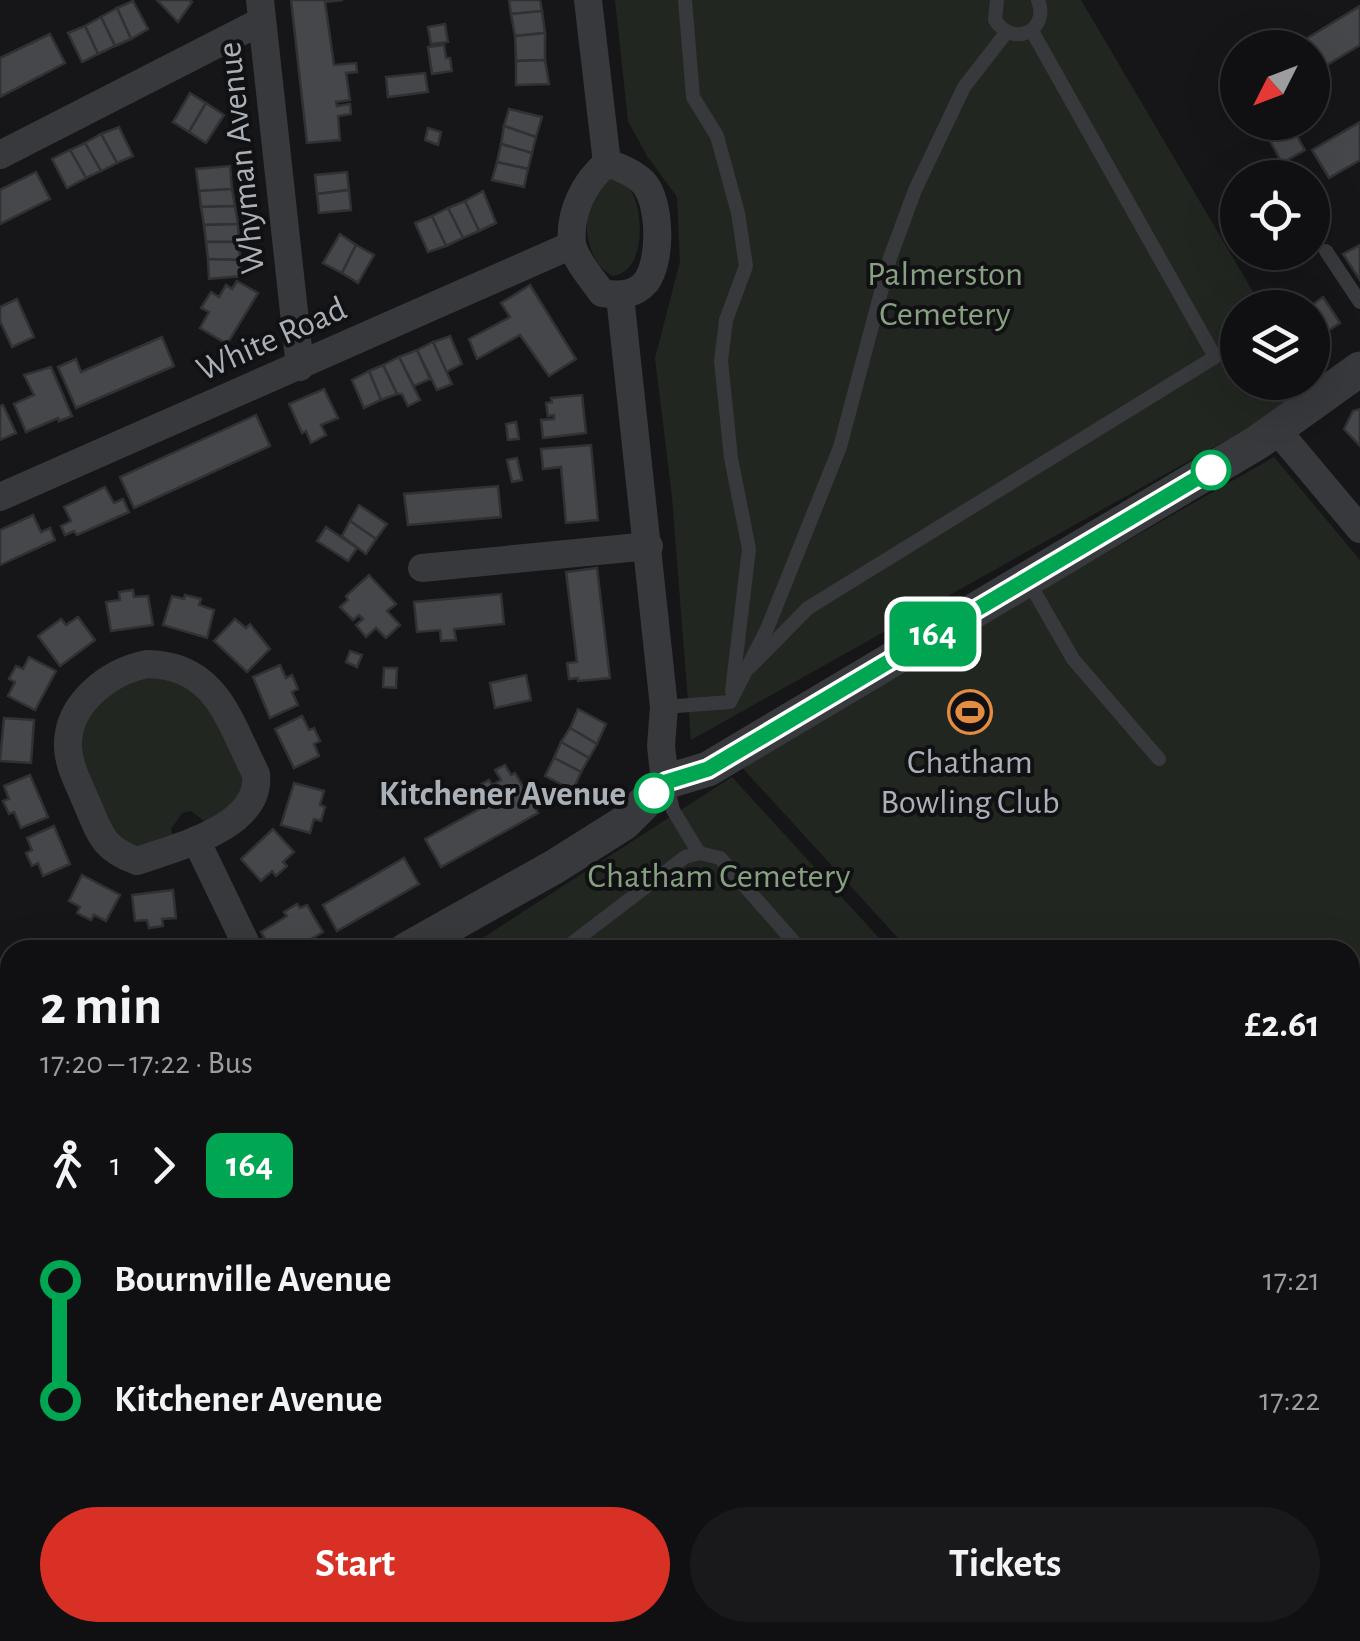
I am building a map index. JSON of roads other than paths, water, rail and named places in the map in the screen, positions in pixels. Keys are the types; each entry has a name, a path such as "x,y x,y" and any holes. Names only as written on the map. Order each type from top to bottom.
{"street":[{"path":"588,0 607,164"},
{"path":"0,154 261,11"},
{"name":"Whyman Avenue","path":"261,11 300,367"},
{"path":"607,164 645,184 658,233 648,280 637,290 620,296 602,293 572,245 583,190 591,176 607,164"},
{"name":"White Road","path":"0,497 572,245"},
{"path":"620,296 664,707 661,746 666,782"},
{"path":"424,940 624,823 666,782 708,769 1277,430 1360,369"},
{"path":"1277,430 1360,529"},
{"path":"422,568 648,546"},
{"path":"165,664 202,680 215,693 256,774 257,787 250,808 196,840 137,862 115,853 101,836 72,768 69,732 90,694 110,677 132,667 165,664"},
{"path":"196,840 244,940"}],"lane":[{"path":"684,0 693,98 717,136 738,212 746,266 726,320 721,361 731,458 749,549 730,702"},
{"path":"997,0 996,20 1006,33 1014,36 1032,31 1040,18 1038,0"},
{"path":"750,667 808,608 1216,357 1032,31"},
{"path":"730,702 750,667 840,447 890,258 915,190 964,87 1006,33"},
{"path":"1330,257 1360,302"},
{"path":"1026,578 1073,660 1159,759"},
{"path":"664,707 730,702"},
{"path":"666,782 673,810 698,853"},
{"path":"576,940 685,858 698,853 720,858 792,940"}],"place":[{"name":"Chatham Bowling Club","path":"970,712"},
{"name":"Kitchener Avenue","path":"654,793"}],"park label":[{"name":"Palmerston Cemetery","path":"945,293"},
{"name":"Chatham Cemetery","path":"719,875"}]}
